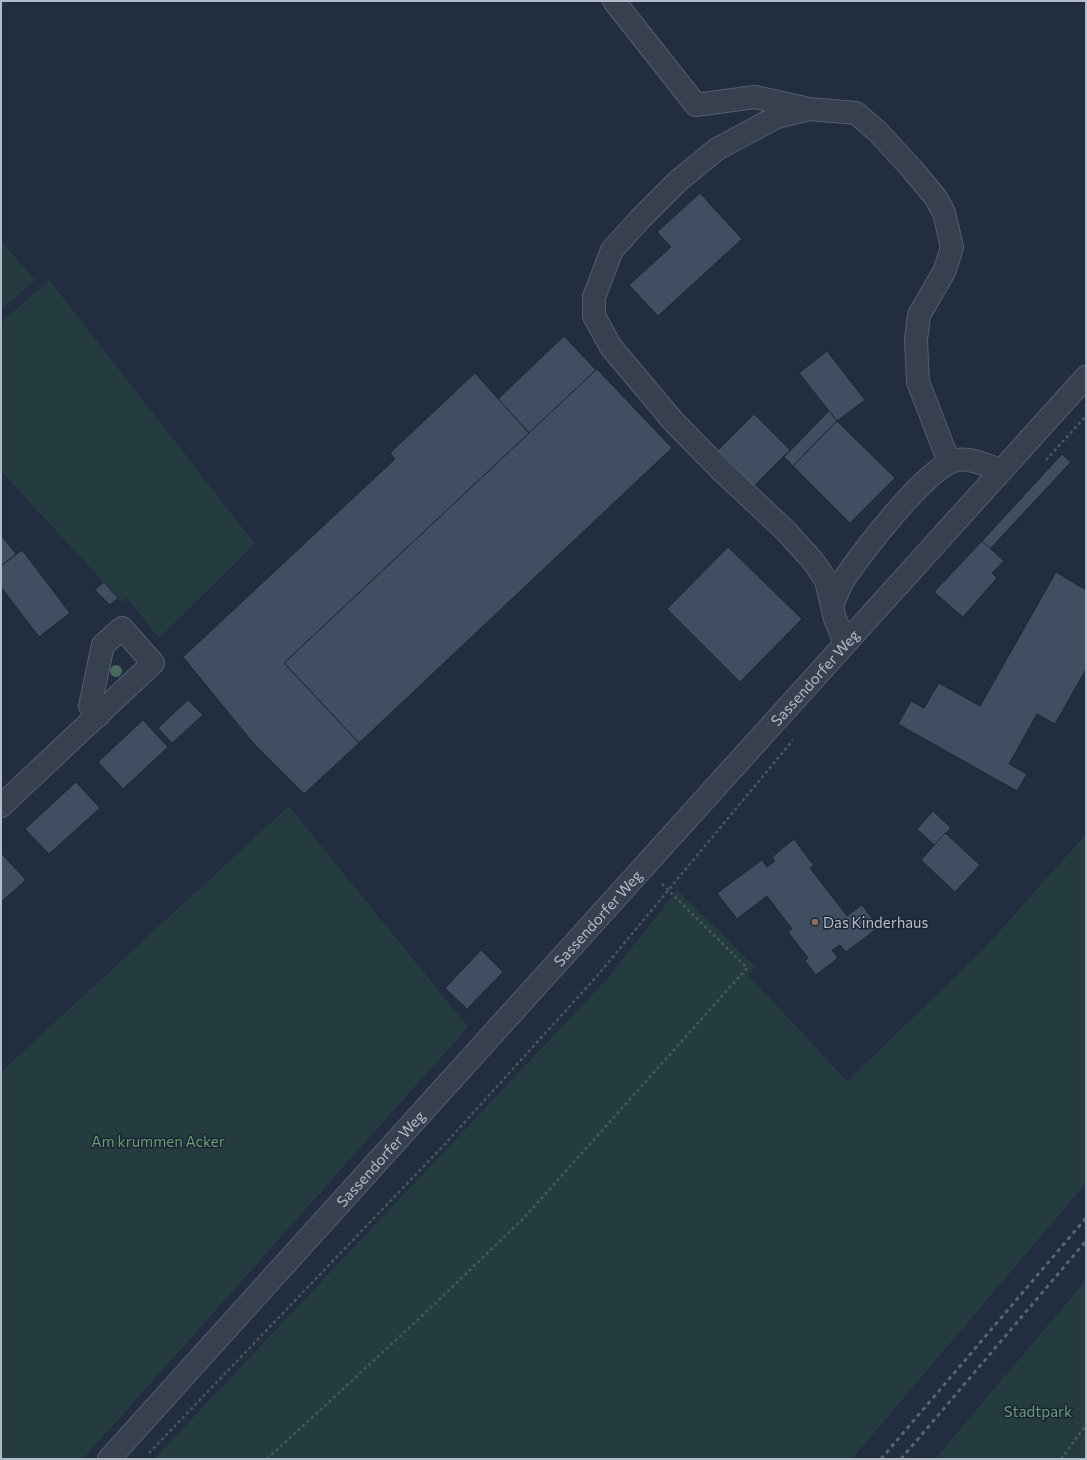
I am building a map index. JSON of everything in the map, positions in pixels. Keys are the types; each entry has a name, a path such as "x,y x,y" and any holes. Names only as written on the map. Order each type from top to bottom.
{"street":[{"path":"614,1 696,105 755,97 809,109 856,113 878,132 936,198 944,213 952,247 945,270 919,315 916,340 918,382 949,462"},
{"path":"809,109 777,117 717,149 678,181 612,250 594,297 594,316 611,347 673,421 724,473 785,530 813,561 826,580 835,619 846,643"},
{"name":"Sassendorfer Weg","path":"109,1459 1086,377"},
{"path":"832,603 842,583 860,556 928,478 949,462 957,460 971,460 1001,470"},
{"path":"1,806 98,716"}],"path":[{"path":"1043,463 1086,416"},
{"path":"143,1459 444,1145 597,976 795,737"},
{"path":"267,1459 424,1314 523,1219 747,968 644,866"},
{"path":"1061,1459 1086,1425"}],"green space":[{"path":"1,241 35,280 1,310"},
{"path":"49,280 255,544 159,638 127,598 122,602 1,471 1,323"},
{"name":"Am krummen Acker","path":"289,806 468,1027 83,1459 1,1459 1,1072"},
{"path":"1086,834 1086,1183 852,1459 154,1459 608,978 677,890 755,967 748,975 847,1081 981,952"},
{"name":"Stadtpark","path":"1086,1280 1086,1459 935,1459"}],"building":[{"path":"700,193 742,239 658,316 629,285 671,247 657,232"},
{"path":"564,336 596,370 529,433 498,399"},
{"path":"827,351 865,400 837,421 799,373"},
{"path":"597,369 672,448 359,743 284,663"},
{"path":"475,373 529,433 284,663 359,743 304,794 254,744 183,657 395,459 390,453"},
{"path":"829,411 837,421 793,466 784,457"},
{"path":"754,414 790,450 754,486 718,450"},
{"path":"837,421 895,478 850,523 793,466"},
{"path":"1062,454 1071,462 990,549 982,541"},
{"path":"1,535 16,554 1,566"},
{"path":"982,541 1004,561 992,573 997,578 963,617 934,592"},
{"path":"728,547 802,619 740,682 667,609"},
{"path":"22,550 70,613 39,637 1,587 1,566"},
{"path":"1056,572 1086,590 1086,669 1055,724 1037,714 1009,764 1027,774 1017,791 898,724 911,701 924,708 939,683 980,706"},
{"path":"104,582 118,598 110,605 95,590"},
{"path":"188,700 203,715 172,743 158,728"},
{"path":"143,720 168,747 123,789 98,762"},
{"path":"76,782 100,808 49,854 25,829"},
{"path":"933,811 951,828 934,845 917,829"},
{"path":"945,833 980,865 955,892 921,860"},
{"path":"794,839 814,866 810,868 847,916 862,905 879,927 846,952 840,945 832,950 838,958 816,975 805,961 808,958 788,932 792,929 767,896 737,919 717,893 762,860 767,867 775,861 772,857"},
{"path":"1,853 26,880 1,902"},
{"path":"481,950 503,972 467,1009 445,988"}],"railway":[{"path":"881,1459 1086,1218"},
{"path":"901,1459 1086,1241"}],"place":[{"name":"Das Kinderhaus","path":"815,922"}]}
